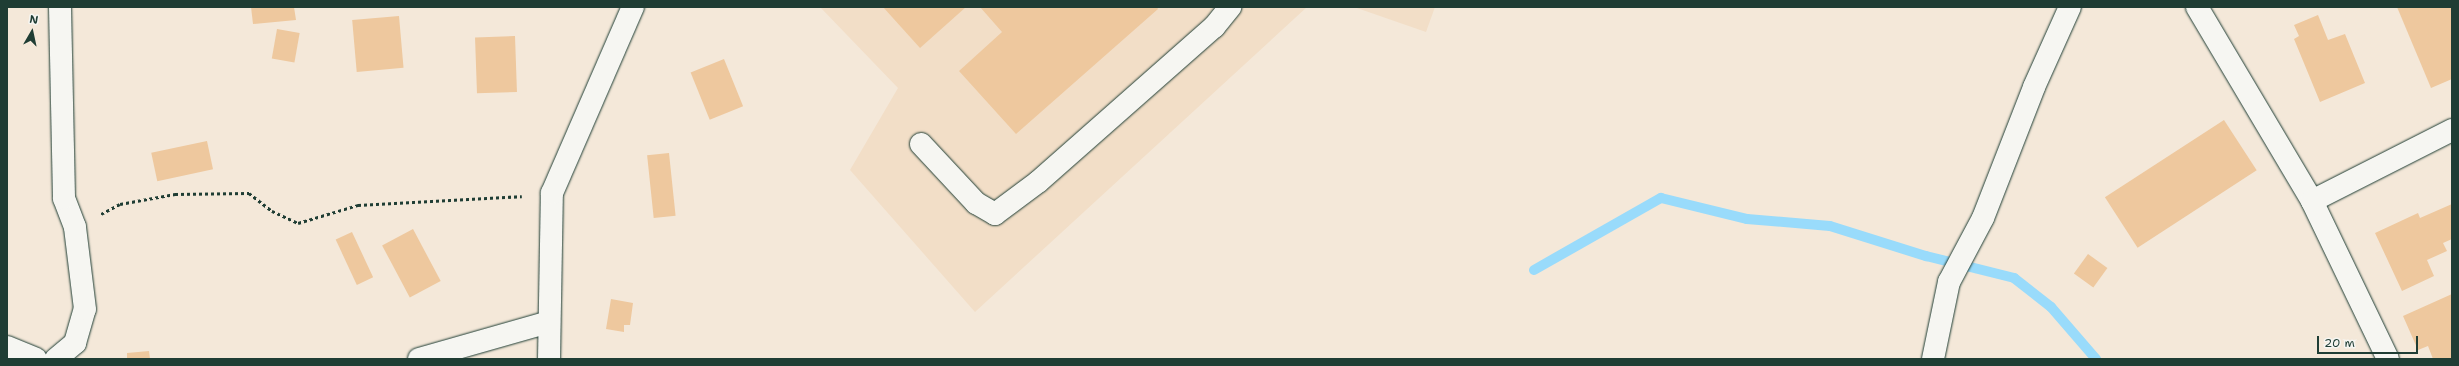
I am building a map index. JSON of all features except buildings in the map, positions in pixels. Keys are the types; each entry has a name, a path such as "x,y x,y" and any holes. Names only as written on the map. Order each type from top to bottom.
{"street":[{"path":"56,359 75,343 85,308 75,227 64,198 60,7"},
{"path":"549,359 552,193 633,7"},
{"path":"921,144 976,203 995,214 1038,182 1214,27 1230,7"},
{"path":"1933,359 1949,282 1983,218 2034,87 2070,7"},
{"path":"2197,7 2312,201 2388,359"},
{"path":"2312,201 2452,130"},
{"path":"419,359 549,322"},
{"path":"7,347 36,359"}],"path":[{"path":"75,227 120,204 175,194 249,193 272,211 298,223 358,206 439,203 552,193"}],"shaded area":[{"path":"820,7 1307,7 975,312 850,170 898,88"},
{"path":"1354,7 1435,7 1426,32"}],"waterway":[{"path":"1534,270 1661,198 1747,219 1830,226 1926,256 2014,278 2051,307 2096,359"}]}
